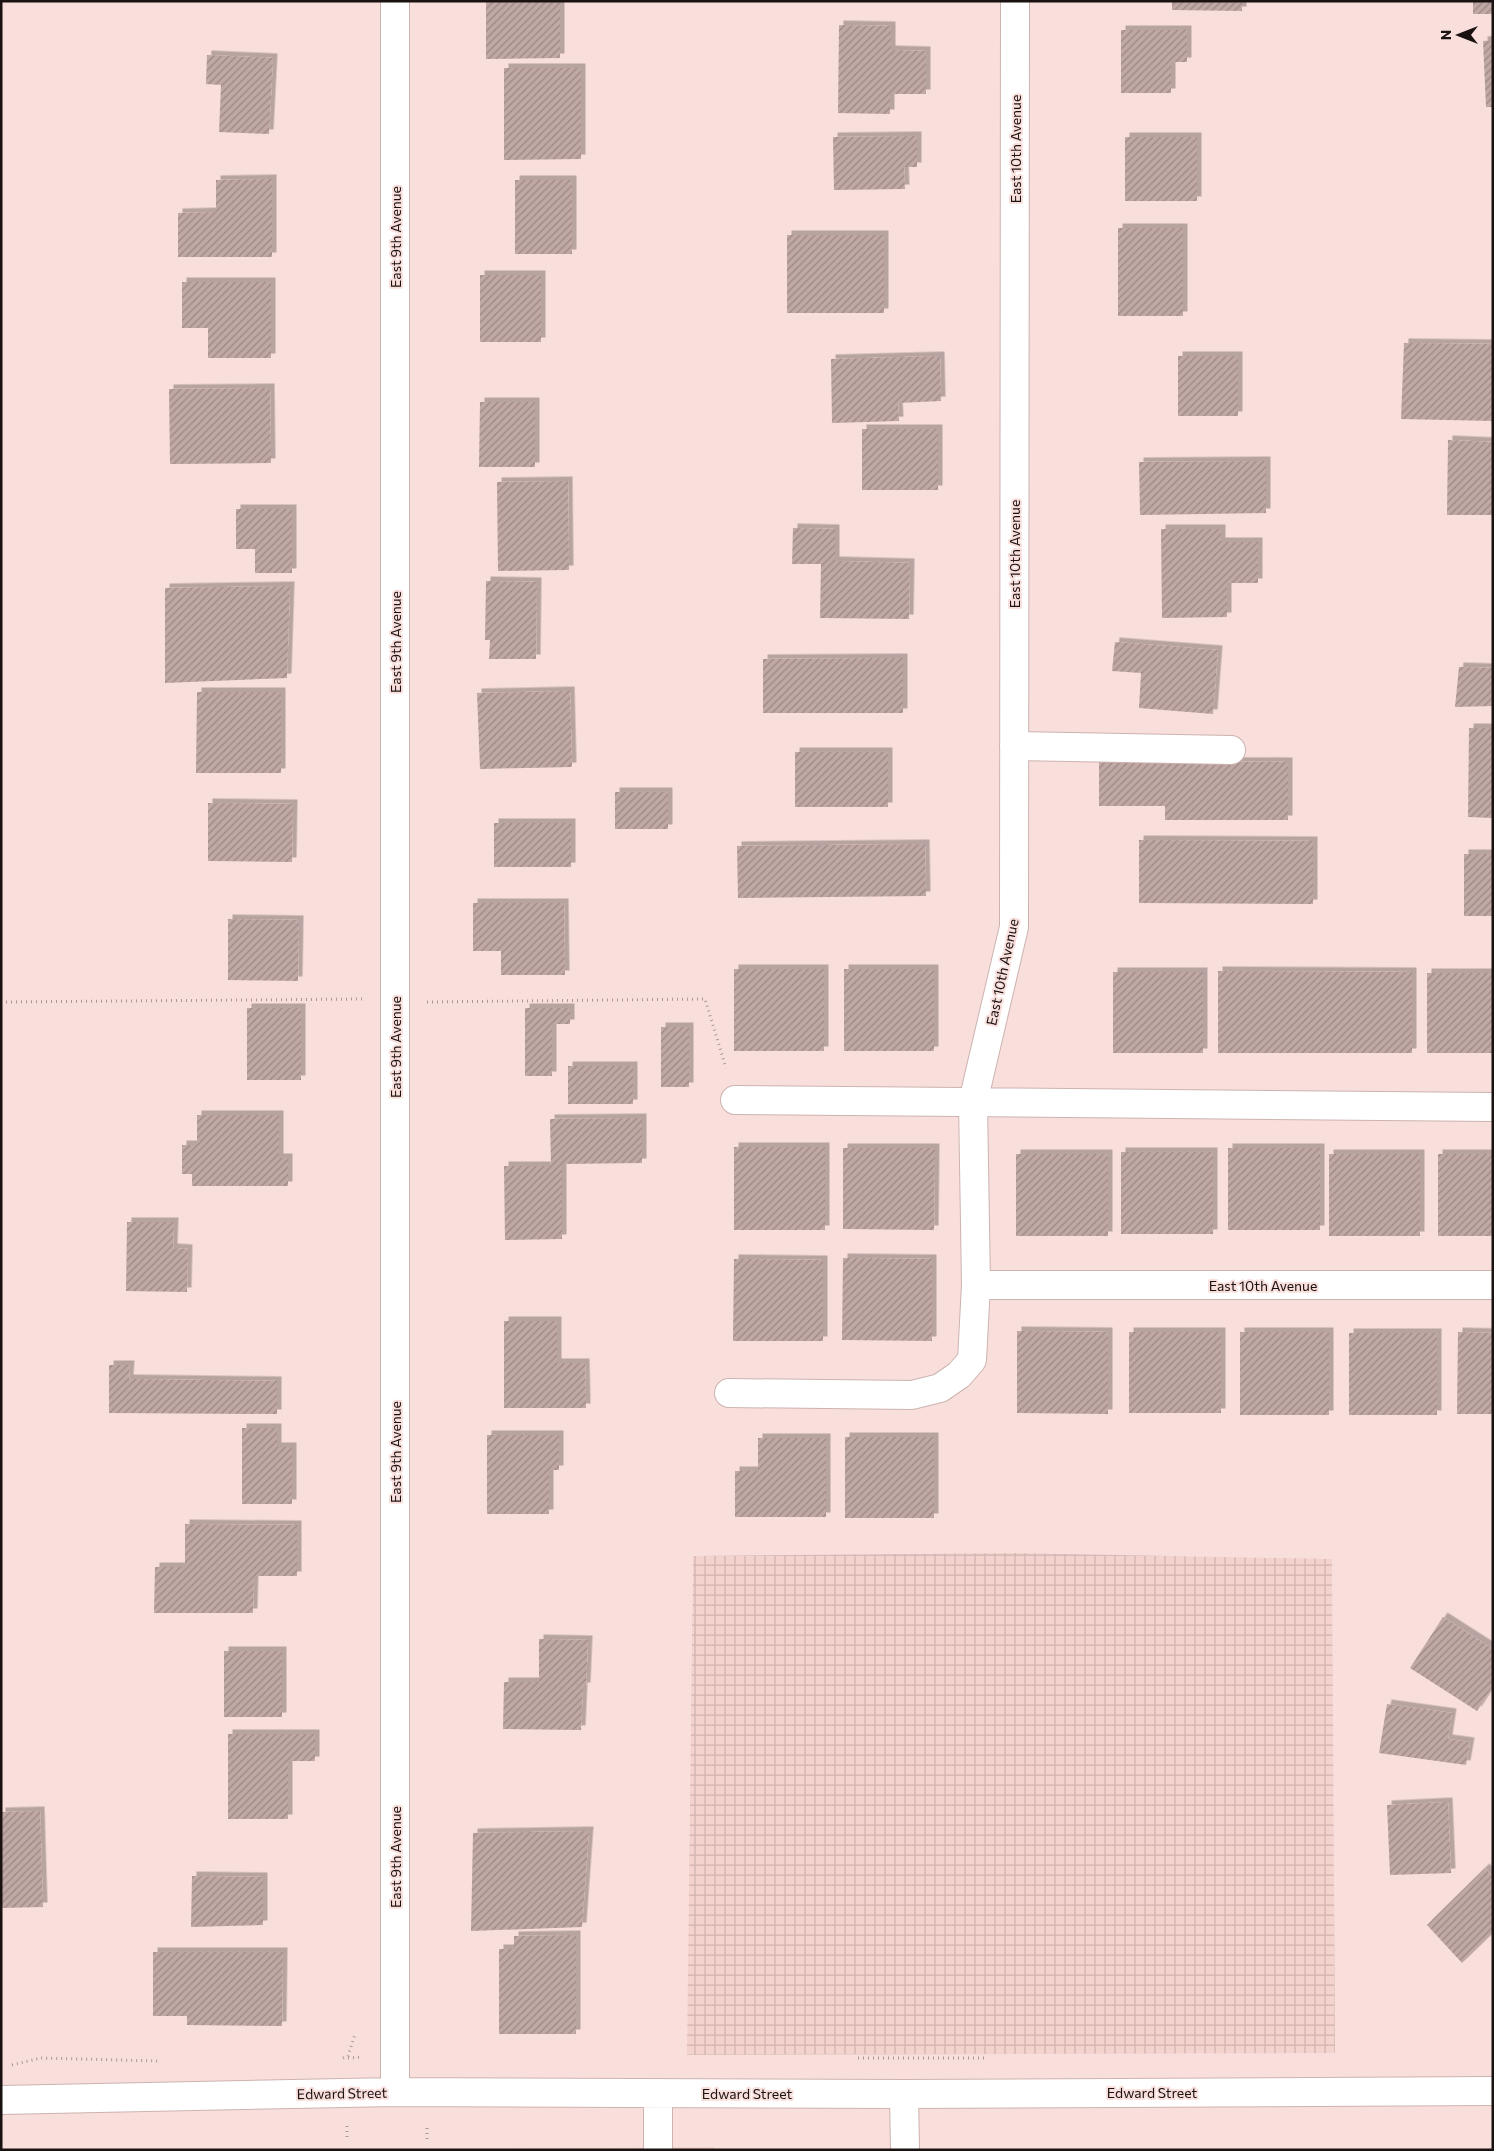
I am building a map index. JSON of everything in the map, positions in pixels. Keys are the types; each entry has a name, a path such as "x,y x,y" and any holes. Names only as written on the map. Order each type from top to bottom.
{"street":[{"name":"East 9th Avenue","path":"395,1 395,2092"},
{"name":"East 10th Avenue","path":"1015,1 1014,927 974,1102 976,1285 1493,1285"},
{"path":"1014,746 1231,750"},
{"path":"735,1100 1493,1107"},
{"path":"729,1393 912,1395 940,1388 959,1375 972,1360 976,1285"},
{"name":"Edward Street","path":"1,2100 395,2092 904,2094 1493,2090"},
{"path":"658,2093 658,2150"},
{"path":"904,2094 905,2150"}],"path":[{"path":"853,2058 989,2058"}],"shaded area":[{"path":"1012,1553 1332,1559 1335,2053 687,2055 693,1556"},
{"path":"714,2147 714,2150 418,2150"}],"building":[{"path":"486,1 560,1 560,58 486,59"},
{"path":"1172,1 1242,1 1242,11 1172,10"},
{"path":"1473,1 1493,1 1493,14 1473,14"},
{"path":"839,25 891,26 891,50 926,51 926,94 890,94 890,114 838,113"},
{"path":"1121,30 1187,30 1187,62 1171,62 1171,93 1121,93"},
{"path":"1493,40 1493,107 1486,107 1483,41"},
{"path":"207,55 273,58 269,134 219,132 221,85 206,84"},
{"path":"504,68 581,68 581,159 504,160"},
{"path":"917,136 917,167 904,167 905,189 834,190 833,137"},
{"path":"1125,137 1197,137 1197,201 1125,201"},
{"path":"272,179 272,257 178,257 178,213 216,212 216,180"},
{"path":"515,180 572,180 572,254 515,254"},
{"path":"1118,228 1183,228 1183,316 1118,316"},
{"path":"787,235 884,235 884,313 787,313"},
{"path":"480,275 541,275 541,342 480,342"},
{"path":"182,282 271,282 271,358 208,358 208,328 182,328"},
{"path":"1404,343 1493,344 1493,421 1401,419"},
{"path":"940,356 941,401 898,403 899,421 832,423 831,359"},
{"path":"1178,356 1238,356 1238,416 1178,416"},
{"path":"270,388 271,463 170,464 169,389"},
{"path":"480,402 535,402 535,467 479,467"},
{"path":"862,429 938,429 938,490 862,490"},
{"path":"1448,440 1493,442 1493,515 1447,515"},
{"path":"1266,461 1266,513 1140,515 1139,462"},
{"path":"568,481 569,570 498,571 497,482"},
{"path":"236,509 292,509 292,573 255,573 255,549 236,549"},
{"path":"793,528 835,529 835,561 910,563 909,619 820,618 821,564 792,564"},
{"path":"1161,529 1221,529 1221,542 1258,542 1258,583 1227,583 1227,617 1162,618"},
{"path":"486,581 537,582 536,659 489,659 490,640 485,640"},
{"path":"290,586 287,678 165,683 165,588"},
{"path":"1115,642 1218,650 1213,714 1139,708 1141,673 1112,671"},
{"path":"903,658 903,713 763,713 763,659"},
{"path":"1459,667 1493,668 1493,706 1455,707"},
{"path":"570,691 572,767 480,769 477,693"},
{"path":"197,692 281,692 281,773 196,773"},
{"path":"1469,728 1493,728 1493,818 1468,817"},
{"path":"795,752 888,752 888,807 795,807"},
{"path":"1099,761 1288,762 1288,820 1165,820 1165,806 1099,806"},
{"path":"615,792 668,792 668,829 615,829"},
{"path":"208,803 293,804 292,862 208,861"},
{"path":"494,823 571,823 571,867 494,867"},
{"path":"1139,840 1313,841 1313,904 1139,903"},
{"path":"925,844 926,896 738,898 737,846"},
{"path":"1464,854 1493,854 1493,916 1464,916"},
{"path":"473,903 564,903 565,975 501,975 501,951 473,951"},
{"path":"228,919 299,920 298,981 228,980"},
{"path":"734,969 824,969 824,1051 734,1051"},
{"path":"844,969 934,969 934,1051 844,1051"},
{"path":"1218,971 1412,972 1412,1053 1218,1053"},
{"path":"1113,972 1203,972 1203,1053 1113,1053"},
{"path":"1427,973 1493,973 1493,1053 1427,1053"},
{"path":"247,1008 301,1008 301,1080 247,1080"},
{"path":"525,1008 570,1008 570,1024 552,1024 552,1076 525,1076"},
{"path":"661,1027 689,1027 689,1087 661,1087"},
{"path":"568,1066 633,1066 633,1104 568,1104"},
{"path":"197,1115 279,1115 279,1158 288,1158 288,1186 192,1186 192,1174 182,1174 182,1145 197,1145"},
{"path":"642,1118 642,1163 562,1164 562,1239 505,1240 504,1166 551,1166 550,1119"},
{"path":"734,1147 825,1147 825,1230 734,1230"},
{"path":"843,1148 935,1148 934,1230 843,1229"},
{"path":"1228,1148 1320,1148 1320,1230 1228,1230"},
{"path":"1121,1152 1213,1152 1213,1234 1121,1234"},
{"path":"1016,1154 1108,1154 1108,1236 1016,1236"},
{"path":"1329,1154 1420,1154 1420,1236 1329,1236"},
{"path":"1438,1154 1493,1154 1493,1236 1438,1236"},
{"path":"127,1222 174,1222 173,1248 188,1249 187,1292 126,1291"},
{"path":"843,1258 932,1259 932,1341 842,1340"},
{"path":"734,1259 823,1260 823,1341 733,1341"},
{"path":"504,1321 557,1321 557,1363 585,1363 586,1408 504,1408"},
{"path":"1017,1331 1108,1332 1108,1414 1017,1413"},
{"path":"1129,1332 1221,1332 1221,1413 1129,1413"},
{"path":"1240,1332 1329,1332 1329,1415 1240,1415"},
{"path":"1458,1332 1493,1333 1493,1414 1457,1414"},
{"path":"1349,1333 1437,1333 1437,1415 1349,1415"},
{"path":"109,1365 130,1365 129,1379 277,1381 277,1414 109,1413"},
{"path":"242,1428 277,1428 277,1447 292,1447 292,1504 242,1504"},
{"path":"487,1435 559,1435 559,1470 549,1470 549,1514 487,1514"},
{"path":"845,1437 934,1437 934,1518 845,1518"},
{"path":"758,1438 826,1438 826,1517 735,1517 735,1471 758,1471"},
{"path":"185,1524 297,1525 297,1576 254,1576 253,1613 154,1613 155,1567 185,1567"},
{"path":"1443,1617 1493,1649 1493,1686 1477,1711 1410,1668"},
{"path":"539,1639 588,1640 586,1687 583,1687 581,1730 503,1729 504,1682 539,1682"},
{"path":"224,1651 282,1651 282,1717 224,1717"},
{"path":"1387,1704 1452,1713 1448,1739 1470,1742 1466,1765 1379,1753"},
{"path":"228,1734 315,1734 315,1761 288,1761 288,1819 228,1819"},
{"path":"1448,1802 1451,1873 1390,1875 1387,1805"},
{"path":"40,1811 43,1907 1,1908 1,1812"},
{"path":"589,1831 582,1927 471,1931 473,1833"},
{"path":"1485,1868 1493,1877 1493,1933 1462,1963 1427,1925"},
{"path":"192,1876 263,1877 263,1925 191,1927"},
{"path":"576,1935 576,2034 499,2034 499,1949 514,1949 514,1936"},
{"path":"153,1952 283,1952 282,2026 187,2025 187,2016 153,2016"}]}
